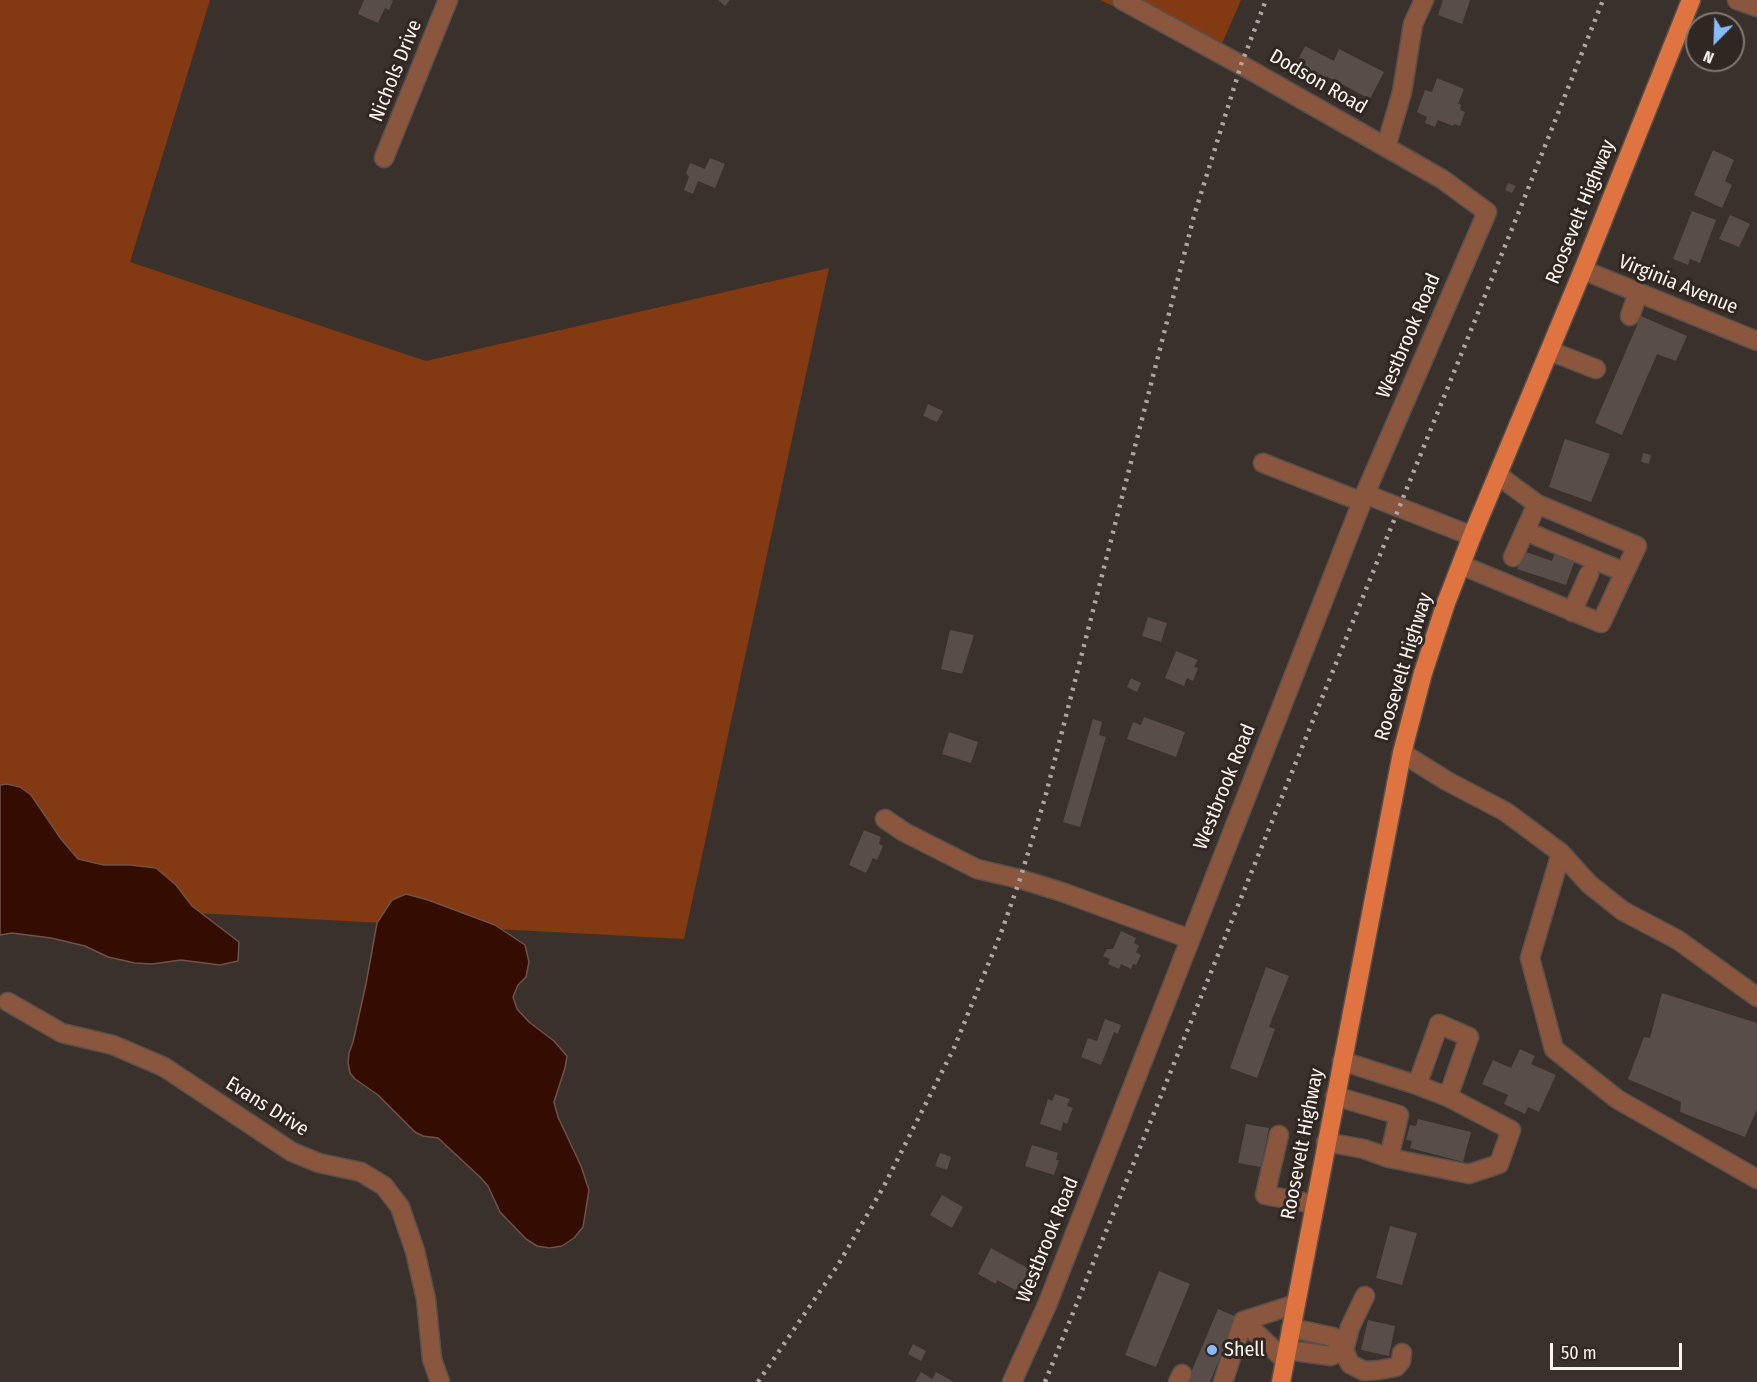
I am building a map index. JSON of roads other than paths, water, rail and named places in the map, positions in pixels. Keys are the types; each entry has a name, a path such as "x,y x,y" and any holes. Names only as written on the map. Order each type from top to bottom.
{"main road":[{"name":"Roosevelt Highway","path":"1281,1382 1402,753 1423,673 1446,603 1472,537 1550,351 1691,0"}],"street":[{"name":"Nichols Drive","path":"384,158 448,0"},
{"name":"Dodson Road","path":"1122,0 1252,70 1442,178 1487,212"},
{"path":"1386,147 1402,92 1413,24 1424,0"},
{"path":"1737,0 1757,7"},
{"name":"Westbrook Road","path":"1012,1382 1047,1305 1364,498 1487,212"},
{"name":"Virginia Avenue","path":"1583,270 1757,341"},
{"path":"1629,316 1638,292"},
{"path":"1550,351 1596,369"},
{"path":"1263,463 1472,537"},
{"path":"1461,565 1601,623 1636,546 1537,504 1498,476"},
{"path":"1513,557 1537,504"},
{"path":"1525,531 1624,572"},
{"path":"1572,612 1588,574"},
{"path":"1402,753 1447,781 1506,812 1561,853 1589,884 1623,911 1678,940 1757,997"},
{"path":"885,819 904,832 976,870 1020,879 1062,892 1190,939"},
{"path":"1561,853 1530,958 1554,1049 1617,1099 1757,1179"},
{"name":"Evans Drive","path":"8,1002 62,1033 113,1046 164,1067 292,1152 319,1162 361,1172 384,1186 400,1207 415,1251 426,1299 432,1359 440,1382"},
{"path":"1417,1085 1438,1024 1469,1037 1448,1097"},
{"path":"1326,1142 1364,1149 1389,1158 1469,1174 1500,1164 1510,1130 1448,1097 1342,1061"},
{"path":"1335,1096 1399,1115 1389,1158"},
{"path":"1279,1135 1265,1195 1314,1204"},
{"path":"1344,1350 1350,1327 1365,1296"},
{"path":"1243,1321 1296,1304"},
{"path":"1243,1321 1286,1355 1331,1356 1344,1350"},
{"path":"1223,1382 1243,1321"},
{"path":"1291,1328 1334,1337 1344,1350 1350,1364 1364,1371 1396,1367 1401,1361 1402,1353"}],"railway":[{"path":"758,1382 838,1265 884,1186 954,1048 1001,933 1045,798 1194,216 1241,65 1266,0"},
{"path":"1045,1382 1603,0"}],"place":[{"name":"Shell","path":"1212,1350"}]}
